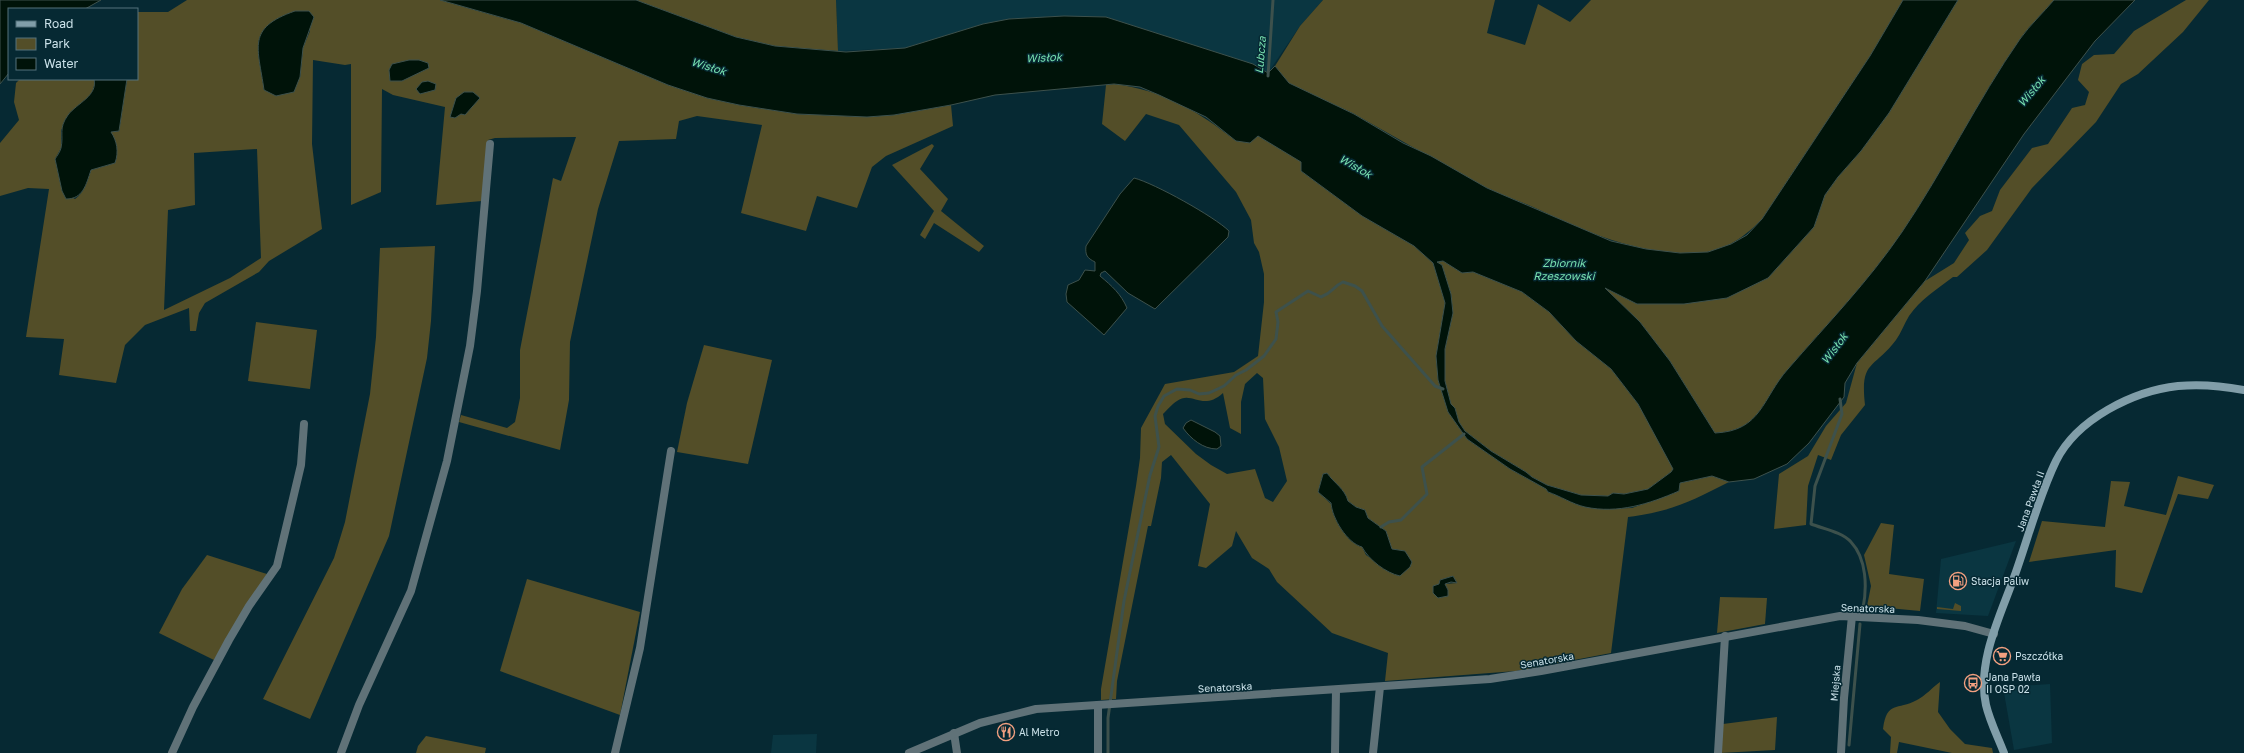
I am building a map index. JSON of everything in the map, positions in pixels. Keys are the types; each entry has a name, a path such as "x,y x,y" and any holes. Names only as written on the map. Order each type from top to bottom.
{"street":[{"path":"341,753 359,705 411,591 447,461 470,346 477,291 490,144"},
{"name":"Jana Pawła II","path":"2004,753 1991,720 1984,692 1986,668 1994,634 2054,467 2068,443 2084,427 2122,403 2153,391 2180,386 2208,386 2244,390"},
{"path":"172,753 193,707 229,640 249,606 277,566 301,464 304,424"},
{"path":"615,753 641,640 671,451"},
{"name":"Senatorska","path":"909,753 954,733 999,718 1036,709 1380,687 1518,675 1807,621 1852,616 1923,620 1965,626 1994,634"},
{"name":"Miejska","path":"1841,753 1844,698 1852,616"},
{"path":"1718,753 1725,636"},
{"path":"1373,753 1380,687"},
{"path":"1335,753 1336,690"},
{"path":"1098,705 1098,753"},
{"path":"954,733 958,753"}],"shaded area":[{"path":"836,0 1323,0 1300,26 1268,73 1253,64 1106,17 1064,16 1009,19 983,24 905,48 838,51"},
{"path":"2016,541 1988,616 1936,613 1941,559"},
{"path":"2050,684 2052,743 2014,750 2003,687"},
{"path":"817,734 816,753 771,753 773,735"}],"green space":[{"path":"187,0 440,0 521,23 668,85 707,98 739,105 797,114 867,117 894,115 951,105 953,126 886,156 872,167 857,208 817,196 806,231 741,213 762,125 697,116 679,121 676,139 619,141 598,209 570,342 569,400 560,450 459,422 461,415 507,428 515,422 520,398 520,350 553,178 561,181 576,137 495,138 488,140 482,201 436,205 445,107 393,95 382,89 381,192 351,205 351,64 345,65 313,60 312,144 322,229 269,261 259,272 205,303 199,313 196,331 190,331 189,308 145,325 125,345 116,383 59,375 64,339 26,337 49,189 28,188 0,196 0,143 19,120 14,102 16,83 19,80 94,80 92,92 88,99 61,130 61,148 55,159 62,191 75,199 87,183 91,170 115,163 117,147 110,132 119,131 127,80 138,80 138,12 168,12","holes":["295,12 310,31 303,48 300,77 264,90 258,51 262,33 269,25 279,18","473,92 480,98 461,114 450,117 456,98","257,149 261,258 230,278 164,310 168,210 195,205 194,153"]},
{"path":"636,0 836,0 838,51 775,46 736,37"},
{"path":"1323,0 1495,0 1487,33 1525,45 1538,4 1570,22 1591,0 1903,0 1870,56 1762,219 1735,242 1715,250 1679,253 1640,248 1622,243 1568,223 1497,193 1356,115 1302,91 1288,82 1275,66 1300,26"},
{"path":"1958,0 2054,0 2024,34 2004,63 1902,232 1875,268 1779,380 1752,420 1731,431 1715,433 1670,361 1640,322 1603,287 1637,304 1768,278 1814,227 1825,195 1838,177 1861,151 1889,113"},
{"path":"2186,0 2209,0 2183,32 2138,74 2121,84 2096,122 2032,188 1987,250 1957,277 1953,277 1935,290 1913,310 1896,340 1870,367 1864,380 1865,405 1841,435 1831,460 1818,455 1808,486 1806,525 1774,529 1779,474 1808,456 1826,426 1846,403 1857,363 1925,281 1954,263 1969,240 1965,233 1980,216 1992,211 2000,190 2032,148 2048,144 2072,108 2085,105 2089,92 2078,80 2082,64 2094,55 2114,54 2134,31"},
{"path":"1114,84 1132,87 1164,97 1194,111 1236,141 1258,136 1302,162 1301,171 1362,216 1414,246 1433,263 1445,303 1436,356 1438,380 1448,412 1467,439 1510,469 1546,489 1548,492 1583,506 1600,509 1632,508 1679,491 1680,483 1712,476 1729,482 1704,495 1669,509 1628,517 1611,653 1516,671 1385,681 1388,653 1332,633 1277,582 1269,569 1252,558 1236,531 1232,546 1206,568 1198,566 1210,504 1171,455 1162,462 1161,478 1151,526 1148,526 1117,681 1116,699 1101,700 1101,689 1136,486 1140,458 1141,428 1165,384 1234,372 1258,356 1264,302 1264,274 1259,252 1254,243 1251,220 1236,192 1179,125 1146,114 1125,141 1102,124 1106,85","holes":["1257,373 1263,378 1265,419 1279,447 1287,481 1273,502 1265,498 1255,469 1227,474 1211,465 1196,454 1165,424 1163,414 1173,404 1182,398 1209,401 1223,393 1230,428 1241,434 1241,402 1245,384","1327,473 1342,490 1348,501 1356,507 1365,510 1368,518 1386,531 1392,549 1405,551 1376,562 1366,555 1362,547 1351,541 1337,523 1331,504 1318,492 1323,474","1453,576 1457,583 1445,584 1448,590 1439,584 1440,580"]},
{"path":"932,144 934,146 920,169 948,199 941,211 984,246 979,252 934,223 925,239 920,235 934,211 892,165"},
{"path":"435,246 431,321 427,358 389,536 310,719 263,699 334,558 345,522 370,394 376,337 380,248"},
{"path":"1443,261 1462,273 1473,272 1522,292 1549,312 1576,341 1611,369 1638,404 1674,469 1648,489 1624,494 1613,493 1608,496 1581,495 1547,485 1532,477 1491,451 1465,431 1459,422 1455,408 1451,404 1445,381 1445,349 1453,313 1451,294 1442,265 1437,262"},
{"path":"256,322 317,330 310,389 248,381"},
{"path":"704,345 772,360 748,464 677,452 687,403"},
{"path":"2178,476 2214,485 2208,499 2178,494 2142,593 2115,587 2116,550 2029,562 2042,521 2105,527 2111,481 2130,482 2124,506 2166,515"},
{"path":"1881,523 1894,525 1889,574 1924,579 1920,611 1867,606 1871,586 1864,555"},
{"path":"207,555 267,574 214,660 159,633 182,589"},
{"path":"527,579 640,612 620,715 500,671"},
{"path":"1720,597 1767,598 1765,624 1717,633"},
{"path":"1955,603 1961,606 1961,611 1937,609 1937,607 1953,609"},
{"path":"1940,682 1938,712 1950,729 1965,744 1992,748 1993,753 1952,753 1899,742 1897,753 1890,753 1891,737 1883,729 1887,714 1894,708 1920,698"},
{"path":"1777,717 1775,750 1720,753 1723,724"},
{"path":"426,736 486,748 485,753 416,753 418,746"}],"water":[{"path":"0,0 101,0 87,8 8,8 8,74 0,84"},
{"path":"440,0 636,0 736,37 775,46 846,52 905,48 983,24 1009,19 1064,16 1106,17 1253,64 1268,73 1275,66 1289,83 1354,114 1403,143 1431,156 1487,188 1611,241 1646,249 1680,253 1708,252 1731,244 1747,235 1762,219 1870,56 1903,0 1958,0 1889,113 1861,151 1838,177 1825,195 1814,227 1768,278 1727,298 1684,304 1637,304 1605,288 1640,322 1670,361 1715,433 1731,431 1752,420 1779,380 1875,268 1902,232 2004,63 2024,34 2054,0 2135,0 2095,41 2024,134 1925,281 1857,363 1845,383 1844,397 1809,443 1787,464 1754,479 1729,482 1712,476 1680,483 1679,491 1645,504 1609,509 1597,509 1580,506 1548,492 1546,489 1510,469 1467,439 1448,412 1438,380 1436,356 1445,303 1433,263 1414,246 1362,216 1301,171 1301,162 1258,136 1250,143 1236,141 1206,117 1159,95 1140,87 1114,84 995,95 951,105 894,115 867,117 797,114 739,105 707,98 668,85 521,23","holes":["1443,261 1462,273 1473,272 1522,292 1549,312 1576,341 1611,369 1638,404 1673,469 1671,472 1648,489 1624,494 1613,493 1608,496 1581,495 1547,485 1532,477 1491,451 1465,431 1459,422 1455,408 1451,404 1445,381 1445,349 1453,313 1451,294 1442,265 1437,262"]},
{"path":"295,11 309,11 314,17 303,48 300,77 294,92 276,96 264,90 259,62 259,41 262,32 269,24"},
{"path":"409,60 419,60 428,63 429,68 402,81 390,81 389,70 392,64"},
{"path":"94,80 127,80 119,131 111,132 115,139 117,155 115,163 91,170 85,186 80,194 76,197 66,199 62,191 55,159 61,148 62,128 68,115 90,95 94,85"},
{"path":"428,81 436,84 435,90 420,94 416,89 422,82"},
{"path":"464,92 473,92 480,98 465,115 461,114 455,118 450,117 456,98"},
{"path":"1134,178 1155,186 1198,209 1229,231 1228,237 1155,309 1128,293 1105,271 1101,273 1100,276 1116,290 1127,308 1104,335 1067,302 1066,294 1068,285 1079,280 1085,270 1095,271 1095,262 1087,256 1086,246 1120,194"},
{"path":"1191,420 1220,436 1221,446 1217,449 1212,449 1202,445 1190,436 1183,428 1186,423"},
{"path":"1327,473 1342,490 1348,501 1356,507 1365,510 1368,518 1386,531 1392,549 1405,551 1412,562 1410,567 1400,576 1389,572 1378,565 1369,557 1362,547 1351,541 1341,529 1334,516 1331,503 1318,492 1323,474"},
{"path":"1453,576 1457,583 1451,582 1445,584 1448,590 1448,596 1438,598 1433,593 1433,586 1439,584 1440,580"}],"waterway":[{"name":"Lubcza","path":"1268,76 1273,0"},
{"path":"1108,753 1108,718 1124,601 1150,475 1159,447 1155,416 1158,406 1164,396 1177,389 1190,390 1199,394 1209,393 1224,386 1236,375 1246,370 1264,356 1276,339 1278,322 1276,312 1308,291 1321,297 1343,282 1355,286 1362,291 1382,326 1435,386 1443,389"},
{"path":"1840,399 1842,414 1815,486 1811,524 1843,536 1851,542 1856,549 1863,565 1865,583 1863,608"},
{"path":"1381,527 1389,522 1401,520 1427,494 1422,467 1464,434"},
{"path":"1849,745 1860,624"}],"place":[{"name":"Stacja Paliw","path":"1958,581"},
{"name":"Pszczółka","path":"2002,656"},
{"name":"Jana Pawła II OSP 02","path":"1973,683"},
{"name":"Al Metro","path":"1006,732"}],"water label":[{"name":"Wisłok","path":"1044,57"},
{"name":"Wisłok","path":"709,66"},
{"name":"Wisłok","path":"2031,91"},
{"name":"Wisłok","path":"1356,166"},
{"name":"Zbiornik Rzeszowski","path":"1564,268"},
{"name":"Wisłok","path":"1834,348"}]}
